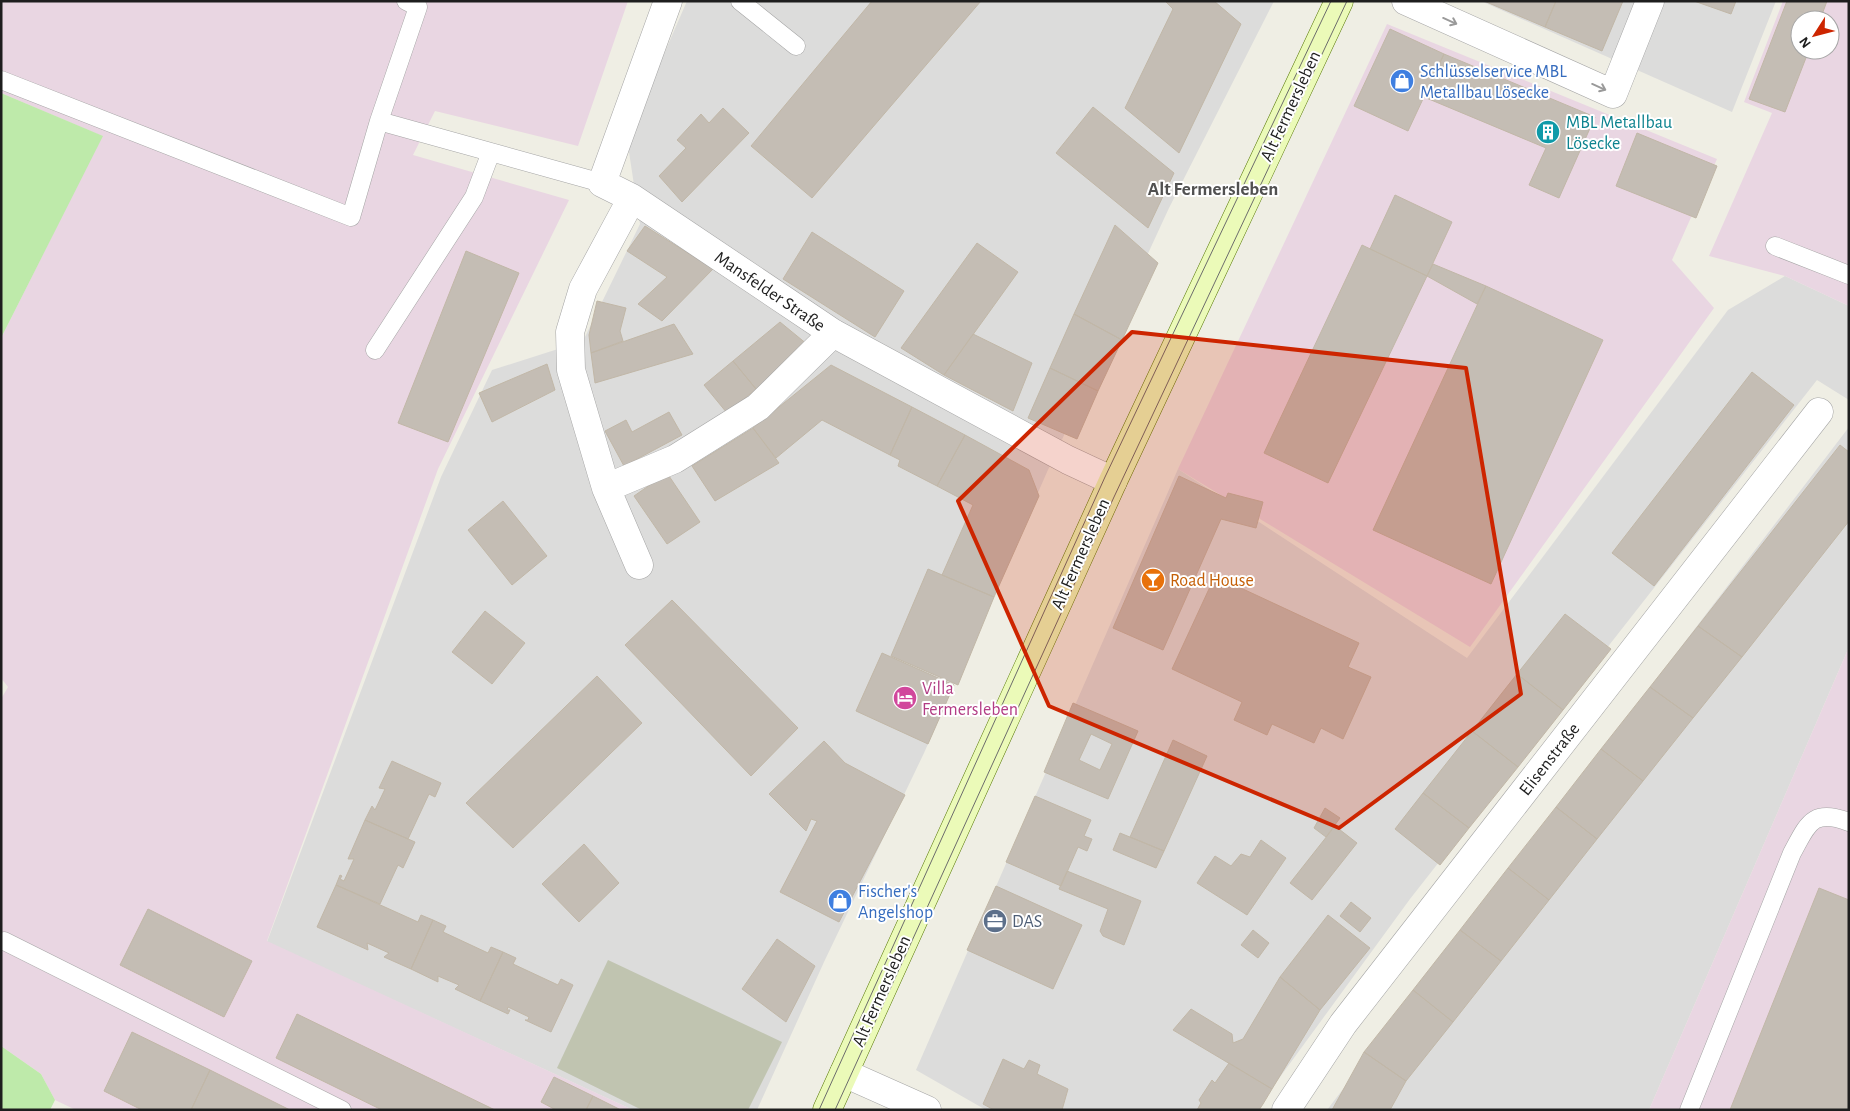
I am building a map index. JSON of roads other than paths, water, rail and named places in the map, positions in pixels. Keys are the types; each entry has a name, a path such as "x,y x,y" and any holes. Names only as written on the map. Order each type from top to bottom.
{"main road":[{"name":"Alt Fermersleben","path":"827,1110 1113,481 1339,1"}],"street":[{"path":"602,183 668,1"},
{"path":"1406,1 1613,94 1650,1"},
{"name":"Mansfelder Straße","path":"602,183 632,198 833,333 1068,460 1113,481"},
{"path":"632,198 583,289 570,332 571,370 606,488 639,565"},
{"path":"606,488 675,459 758,407 833,333"},
{"name":"Elisenstraße","path":"1286,1110 1343,1024 1819,412"},
{"path":"844,1073 927,1110"}],"lane":[{"path":"1,80 351,217 379,121 418,7 406,1"},
{"path":"740,1 796,46"},
{"path":"379,121 602,183"},
{"path":"375,350 474,196 491,152"},
{"path":"1775,246 1849,275"},
{"path":"1689,1110 1792,853 1808,823 1818,816 1838,818 1849,822"},
{"path":"4,941 342,1110"}],"tram line":[{"path":"819,1110 1105,477 1331,1"},
{"path":"835,1110 1114,497 1347,1"}],"place":[{"name":"Schlüsselservice MBL Metallbau Lösecke","path":"1402,81"},
{"name":"MBL Metallbau Lösecke","path":"1548,132"},
{"name":"Road House","path":"1153,580"},
{"name":"Villa Fermersleben","path":"905,698"},
{"name":"Fischer's Angelshop","path":"840,901"},
{"name":"DAS","path":"995,921"}],"district":[{"name":"Alt Fermersleben","path":"1213,188"}]}
